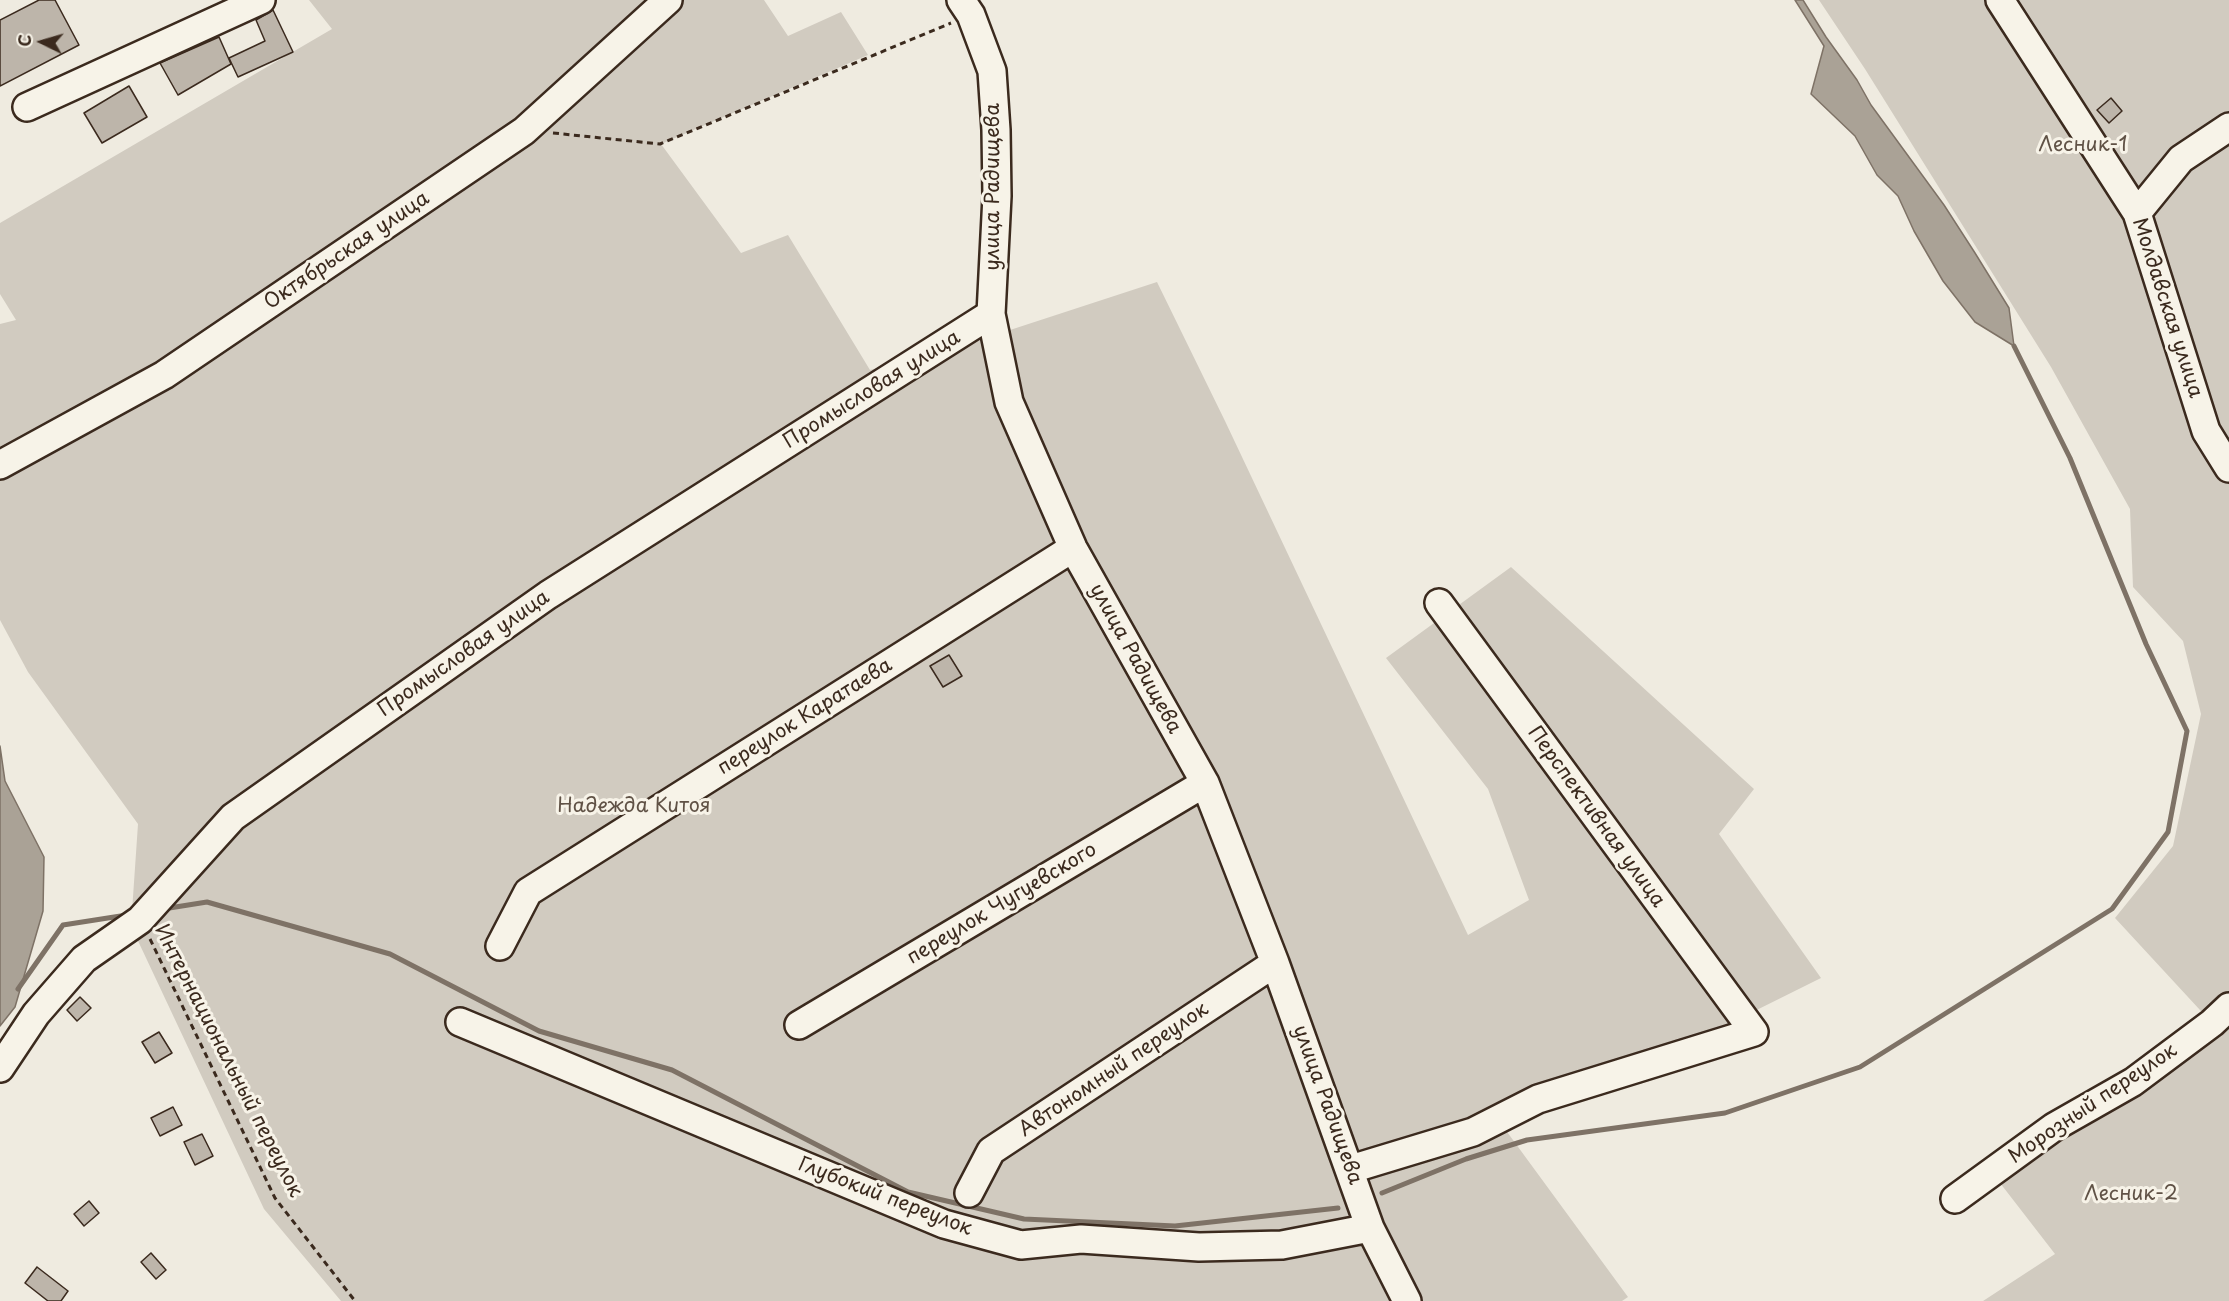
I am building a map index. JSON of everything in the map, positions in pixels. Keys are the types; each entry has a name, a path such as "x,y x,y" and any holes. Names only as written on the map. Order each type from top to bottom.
{"street":[{"path":"27,107 261,0"},
{"name":"Октябрьская улица","path":"0,465 164,375 524,131 668,0"},
{"name":"Молдавская улица","path":"2000,0 2137,213 2206,431 2229,468"},
{"name":"улица Радищева","path":"966,8 992,71 996,118 997,196 991,315 1009,402 1073,548 1205,783 1275,963 1351,1169 1370,1228 1407,1301"},
{"path":"2137,213 2181,159 2229,127"},
{"name":"Промысловая улица","path":"0,1068 36,1014 84,959 140,920 233,817 242,810 548,595 991,315"},
{"name":"переулок Каратаева","path":"500,946 528,892 1073,548"},
{"name":"Перспективная улица","path":"1351,1169 1473,1132 1538,1099 1754,1032 1439,603"},
{"name":"переулок Чугуевского","path":"799,1025 1205,783"},
{"name":"Автономный переулок","path":"969,1193 991,1152 1275,963"},
{"name":"Морозный переулок","path":"1955,1199 2054,1127 2133,1082 2212,1023 2229,1007"},
{"name":"Глубокий переулок","path":"460,1022 944,1224 1021,1245 1081,1239 1199,1247 1282,1245 1370,1228"}],"path":[{"path":"524,131 660,144 966,8"},
{"name":"Интернациональный переулок","path":"140,920 275,1198 355,1301"}],"green space":[{"name":"Надежда Китоя","path":"309,0 764,0 788,36 841,12 868,55 661,144 741,253 788,235 870,370 958,347 1157,282 1468,935 1529,900 1488,789 1386,658 1511,567 1754,789 1719,834 1821,978 1652,1062 1491,1110 1628,1297 1622,1301 341,1301 264,1209 131,926 138,824 28,672 0,620 0,324 16,320 0,294 0,223 332,29"},
{"name":"Лесник-1","path":"1819,0 2229,0 2229,1301 1983,1301 2055,1254 1990,1170 2212,1023 2115,918 2173,846 2201,714 2183,641 2133,587 2130,509 2051,367 1865,69"}],"shaded area":[{"path":"1795,0 1803,0 1857,80 1871,105 1944,205 1975,253 2009,308 2014,346 1975,322 1943,281 1914,231 1898,196 1877,175 1855,136 1811,94 1824,46"},
{"path":"0,746 5,781 44,857 43,911 15,1007 0,1026"}],"building":[{"path":"39,0 55,0 79,45 0,86 0,20"},
{"path":"273,10 293,52 238,77 229,58 265,41 256,20"},
{"path":"219,37 231,64 178,95 160,63"},
{"path":"129,86 147,117 102,143 84,113"},
{"path":"2111,98 2122,111 2109,123 2097,110"},
{"path":"949,655 962,676 943,687 930,666"},
{"path":"80,997 91,1008 77,1021 67,1010"},
{"path":"159,1032 172,1053 155,1063 142,1042"},
{"path":"173,1107 182,1125 160,1136 151,1118"},
{"path":"202,1134 213,1156 195,1165 184,1142"},
{"path":"89,1201 99,1213 84,1226 74,1214"},
{"path":"151,1253 166,1270 156,1279 141,1262"},
{"path":"37,1267 68,1291 61,1301 48,1301 25,1283"}],"waterway":[{"path":"1382,1193 1466,1159 1527,1140 1725,1113 1860,1067 2112,909 2168,832 2187,731 2146,644 2070,458 2014,346"},
{"path":"163,909 207,902 390,954 539,1031 672,1070 908,1192 1024,1219 1175,1226 1338,1208"},
{"path":"18,989 63,925 127,915"}],"park label":[{"name":"Лесник-2","path":"2131,1194"}]}
